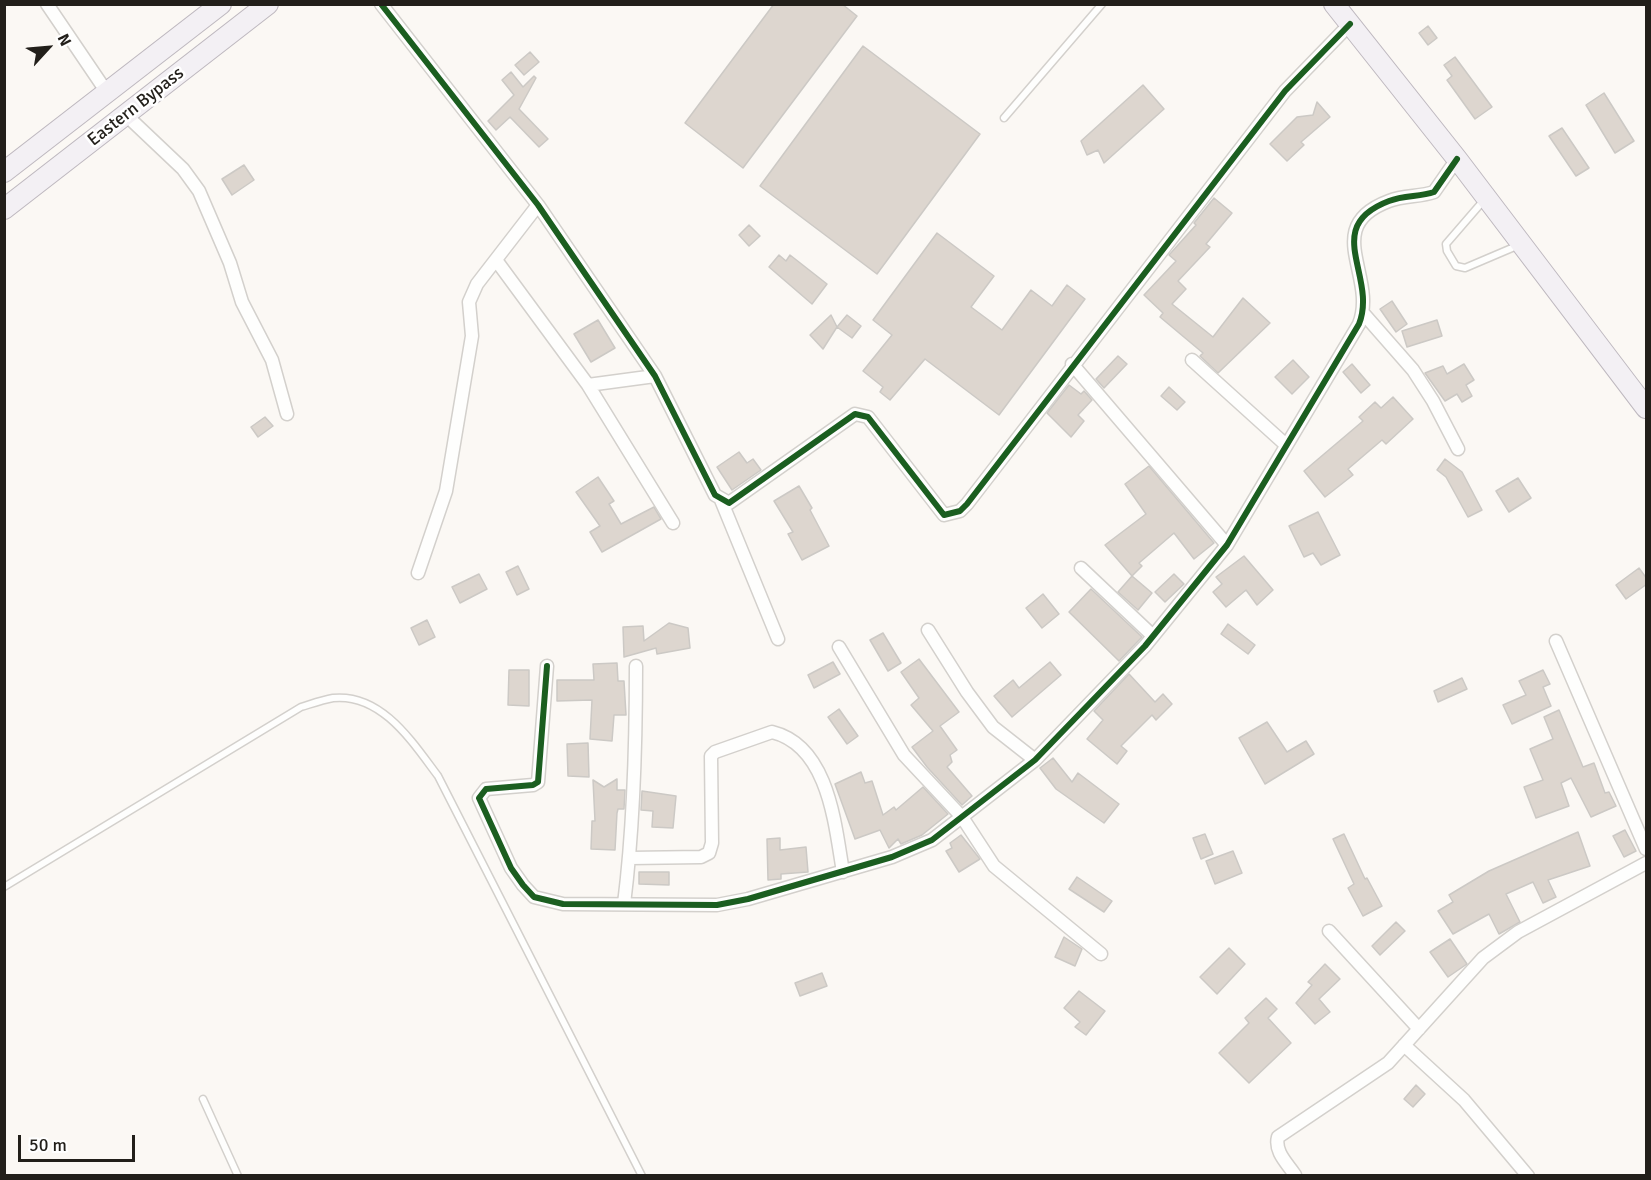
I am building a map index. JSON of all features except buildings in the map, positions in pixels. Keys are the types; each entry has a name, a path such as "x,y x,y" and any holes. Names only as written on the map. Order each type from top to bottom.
{"main road":[{"name":"Eastern Bypass","path":"4,172 221,4"},
{"name":"Eastern Bypass","path":"4,209 268,4"},
{"path":"1335,4 1457,159 1647,408"}],"street":[{"path":"47,4 106,91"},
{"path":"381,4 538,205 655,376 715,495 729,503 855,414 868,417 944,515 952,514 967,504 1072,364 1285,91 1350,24"},
{"path":"126,115 183,169 196,186 230,263 242,302 272,360 287,414"},
{"path":"547,666 538,782 533,785 486,789 479,798 511,868 534,897 563,904 717,905 748,899 843,872 913,850 932,840 1035,760 1154,636 1227,546 1363,313 1364,303 1353,241 1354,230 1362,217 1378,206 1402,197 1434,192 1457,159"},
{"path":"418,573 446,490 472,336 469,302 477,284 538,205"},
{"path":"496,260 588,385 673,523"},
{"path":"1363,313 1413,370 1433,400 1458,449"},
{"path":"1192,360 1286,446"},
{"path":"1072,364 1227,546"},
{"path":"588,385 655,376"},
{"path":"721,500 778,639"},
{"path":"1081,568 1154,636"},
{"path":"928,630 988,721 1035,760"},
{"path":"1556,641 1647,849"},
{"path":"839,647 904,755 963,817 994,866 1101,954"},
{"path":"624,904 630,858 636,756 636,666"},
{"path":"630,858 702,857 709,853 712,843 711,756 715,752 772,732 791,740 801,749 824,780 829,795 843,872"},
{"path":"1295,1175 1280,1153 1276,1144 1278,1137 1380,1069 1483,958 1518,932 1647,863"},
{"path":"1329,931 1419,1029"},
{"path":"1404,1045 1464,1100 1528,1176"}],"lane":[{"path":"1004,118 1102,4"},
{"path":"1486,197 1446,244 1447,251 1456,266 1465,268 1521,244"},
{"path":"4,886 301,707 335,698 366,704 398,724 438,776 642,1176"},
{"path":"203,1099 238,1176"}],"cycle path":[{"path":"381,4 538,205 655,376 715,495 729,503 855,414 868,417 944,515 960,511 967,504 1285,91 1350,24"},
{"path":"547,666 538,782 533,785 486,789 479,798 511,868 534,897 563,904 717,905 748,899 892,857 932,840 1035,760 1145,646 1227,545 1359,324 1363,306 1354,239 1358,224 1369,212 1389,201 1434,192 1457,159"}]}
